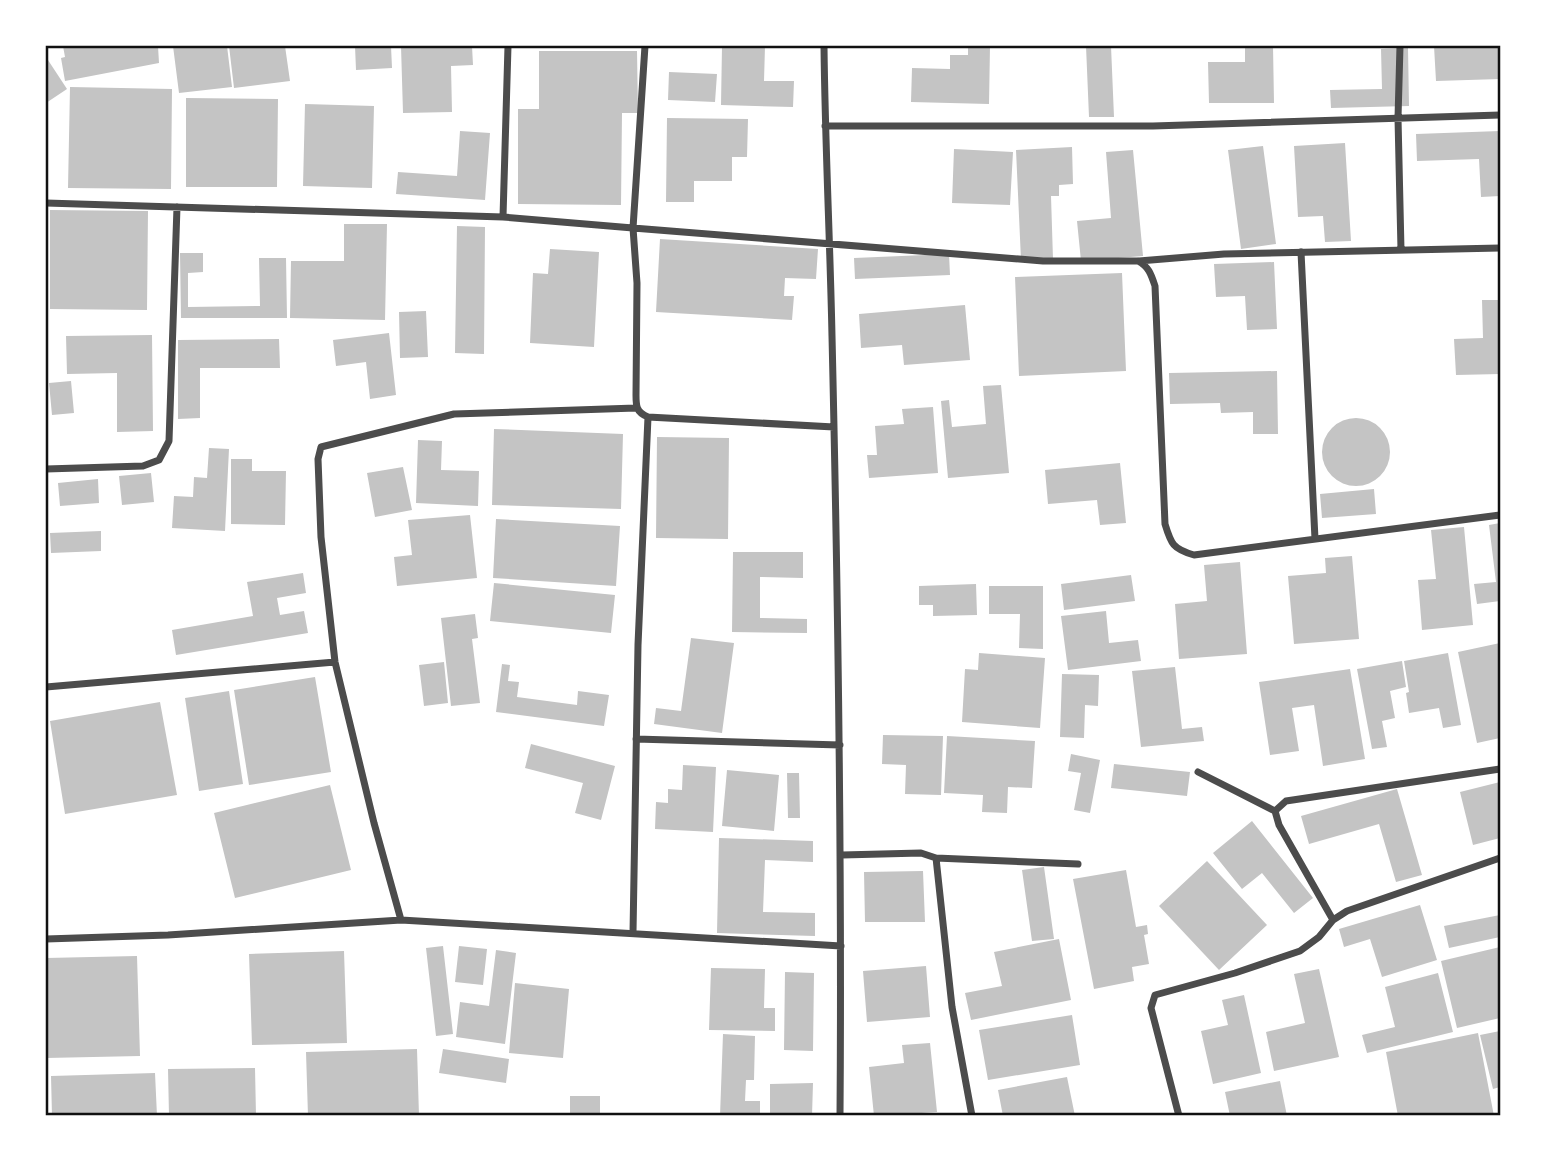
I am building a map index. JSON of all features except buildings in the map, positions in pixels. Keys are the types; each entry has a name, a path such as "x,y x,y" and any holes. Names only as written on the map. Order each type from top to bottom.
{"street":[{"path":"503,216 508,46"},
{"path":"645,46 633,228 637,283 636,408 640,414 648,417 834,426"},
{"path":"824,46 842,855 840,1115"},
{"path":"1400,46 1398,118 1401,250"},
{"path":"825,126 1153,126 1500,115"},
{"path":"46,204 503,216 1043,261 1138,261 1224,254 1500,248"},
{"path":"46,469 143,466 159,460 169,441 177,207"},
{"path":"1301,252 1315,539"},
{"path":"1138,261 1151,273 1155,286 1165,524 1178,551 1194,555 1500,515"},
{"path":"401,920 374,823 335,662 321,537 318,459 321,447 454,414 636,408"},
{"path":"633,933 638,645 648,417"},
{"path":"46,687 335,662"},
{"path":"636,739 840,745"},
{"path":"1275,811 1286,801 1500,769"},
{"path":"1198,772 1275,811 1279,825 1333,920"},
{"path":"842,855 921,853 936,858 1078,864"},
{"path":"936,858 952,1007 972,1115"},
{"path":"1178,1115 1151,1008 1155,995 1235,973 1300,951 1319,937 1333,920 1347,911 1500,858"},
{"path":"46,939 168,935 401,920 841,946"}]}
